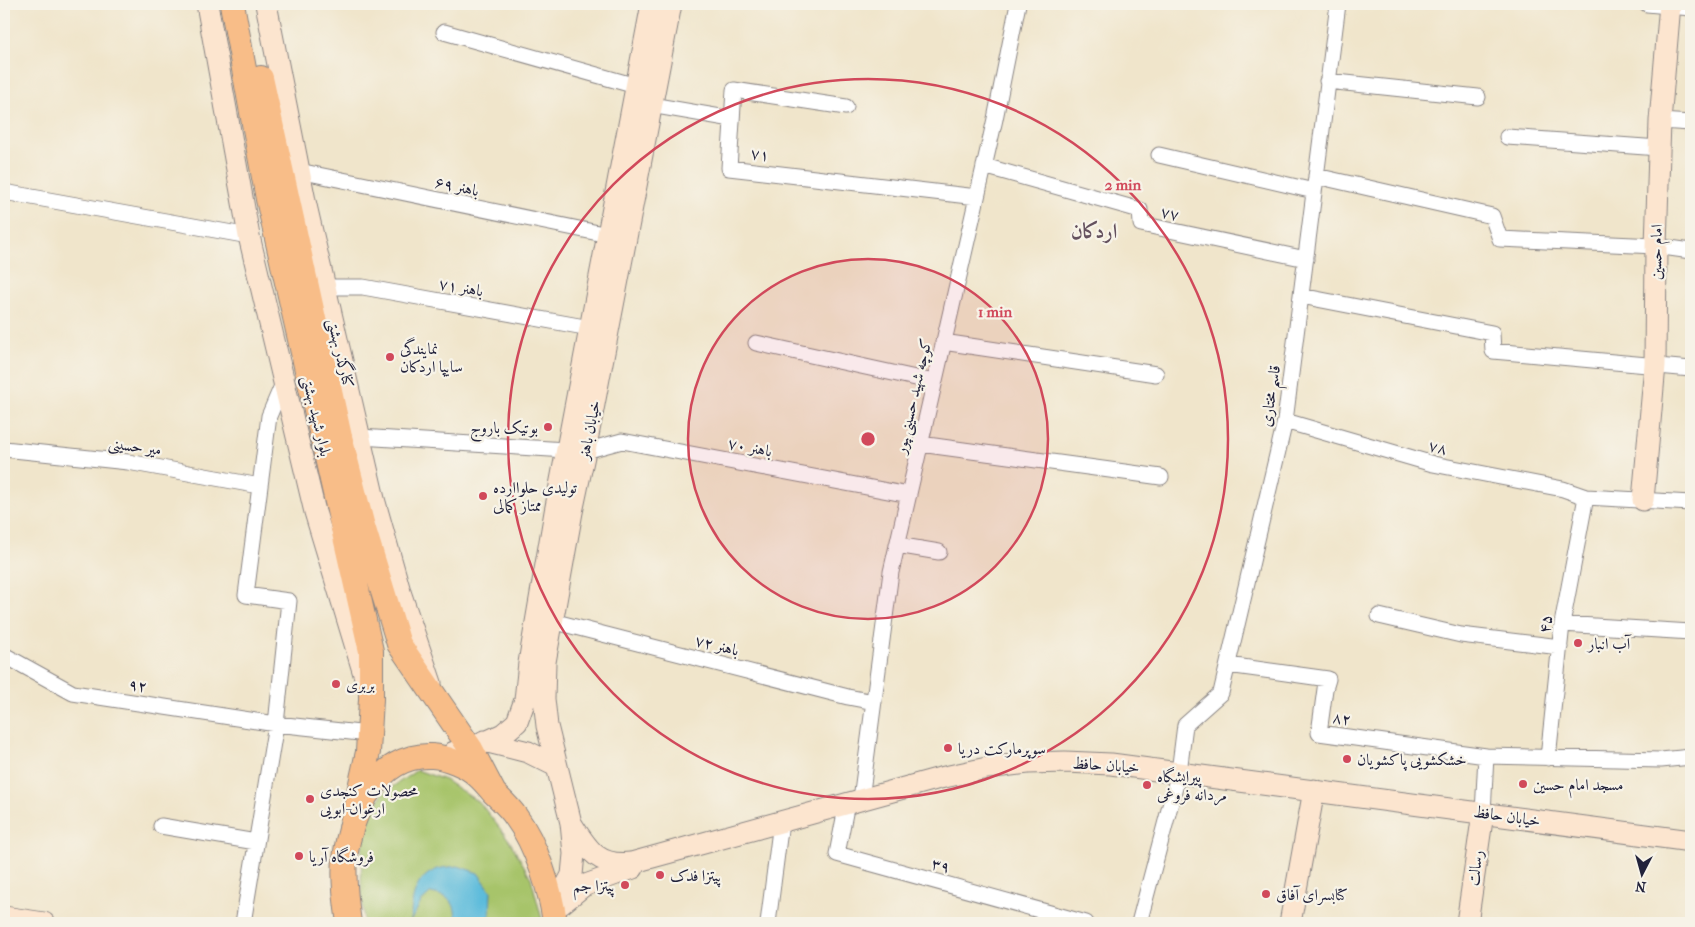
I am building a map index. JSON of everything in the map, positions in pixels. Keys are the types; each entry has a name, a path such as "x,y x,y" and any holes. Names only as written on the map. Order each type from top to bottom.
{"main road":[{"path":"207,4 249,236 315,512 371,699"},
{"name":"بلوار شهید بهشتی","path":"232,4 268,199 371,652 368,752 351,828"},
{"name":"بلوار شهید بهشتی","path":"245,4 340,436 362,523 399,644 454,724 479,746 493,791"},
{"name":"کنارگذر بهشتی","path":"266,4 325,286 374,499 401,595 436,698"},
{"name":"خیابان باهنر","path":"554,917 572,875 574,854 571,824 547,726 544,699 546,662 572,512 576,451 590,328 652,4"},
{"name":"خیابان باهنر","path":"432,756 479,746 504,734 517,722 525,700 537,618 576,451 671,4"},
{"name":"امام حسین","path":"1643,500 1655,365 1660,121 1670,5"},
{"path":"479,746 528,752 556,766"},
{"path":"349,923 345,893 345,858 351,828 361,802 376,781 392,767 411,758 432,756 454,762 476,774 516,817 532,846 544,877 554,917"},
{"name":"خیابان حافظ","path":"571,824 587,848 598,858 619,864 631,863 940,778 987,768 1028,763 1065,762 1111,764 1179,772 1691,841"},
{"path":"1290,923 1314,790"},
{"name":"رسالت","path":"1467,923 1483,813"},
{"name":"خیابان حافظ","path":"554,917 583,886 677,851"},
{"path":"339,923 345,893"},
{"path":"4,917 44,923"}],"street":[{"name":"کوچه شهید حسینی ‍پور","path":"854,801 874,702 891,572 984,166 1018,4"},
{"name":"قاسم مختاری","path":"1139,923 1179,772 1185,725 1222,693 1285,420 1338,4"},
{"path":"1647,4 1691,8"},
{"path":"444,32 636,86"},
{"path":"1327,81 1478,97"},
{"name":"۷۱","path":"846,107 734,90 729,168 977,197"},
{"path":"651,105 732,119"},
{"path":"1660,121 1691,123"},
{"path":"1507,137 1659,148"},
{"path":"1159,155 1492,216 1500,239 1656,246 1691,251"},
{"name":"۷۷","path":"984,166 1140,210 1141,224 1306,259"},
{"name":"باهنر ۶۹","path":"300,171 608,235"},
{"path":"4,192 249,236"},
{"name":"باهنر ۷۱","path":"325,286 363,287 590,328"},
{"path":"1301,296 1492,333 1493,351 1691,369"},
{"path":"943,342 1156,374"},
{"path":"756,343 934,382"},
{"path":"243,923 276,724 290,601 246,595 268,416 284,381"},
{"name":"۷۸","path":"1285,420 1432,464 1563,489 1586,497"},
{"path":"360,437 576,451"},
{"name":"باهنر ۷۰","path":"576,451 622,440 909,494"},
{"path":"920,444 1161,477"},
{"name":"میر حسینی","path":"4,449 128,462 260,486"},
{"path":"1586,497 1691,503"},
{"name":"۴۵","path":"1548,758 1562,624 1586,497"},
{"path":"897,545 939,552"},
{"path":"1379,616 1461,635 1560,647"},
{"name":"باهنر ۷۲","path":"552,621 874,702"},
{"path":"1562,624 1691,632"},
{"name":"۹۲","path":"4,655 73,693 276,724 369,734"},
{"name":"۸۲","path":"1228,665 1328,679 1319,733 1486,756"},
{"path":"1483,813 1486,756 1661,760 1691,757"},
{"name":"۳۹","path":"854,801 837,854 1086,923"},
{"path":"768,923 781,822"},
{"path":"161,826 256,842"}],"green space":[{"path":"417,770 445,780 480,803 509,840 531,878 543,923 364,923 361,884 362,848 369,819 382,794"}],"water":[{"path":"458,866 478,873 491,891 488,923 456,923 455,910 451,902 444,897 431,893 421,902 411,920 413,897 424,877 438,869"}],"place":[{"name":"نمایندگی سایپا اردکان","path":"390,357"},
{"name":"بوتیک باروج","path":"548,427"},
{"name":"تولیدی حلواارده ممتاز کمالی","path":"483,496"},
{"name":"آب انبار","path":"1578,643"},
{"name":"بربری","path":"336,684"},
{"name":"سوپرمارکت دریا","path":"948,748"},
{"name":"خشکشویی پاکشویان","path":"1347,759"},
{"name":"مسجد امام حسین","path":"1523,784"},
{"name":"پیرایشگاه مردانه فروغی","path":"1147,785"},
{"name":"محصولات کنجدی ارغوان-ابویی","path":"310,799"},
{"name":"فروشگاه آریا","path":"299,856"},
{"name":"پیتزا فدک","path":"660,875"},
{"name":"پیتزا جم","path":"625,885"},
{"name":"کتابسرای آفاق","path":"1266,894"}],"district":[{"name":"اردکان","path":"1094,231"}]}
